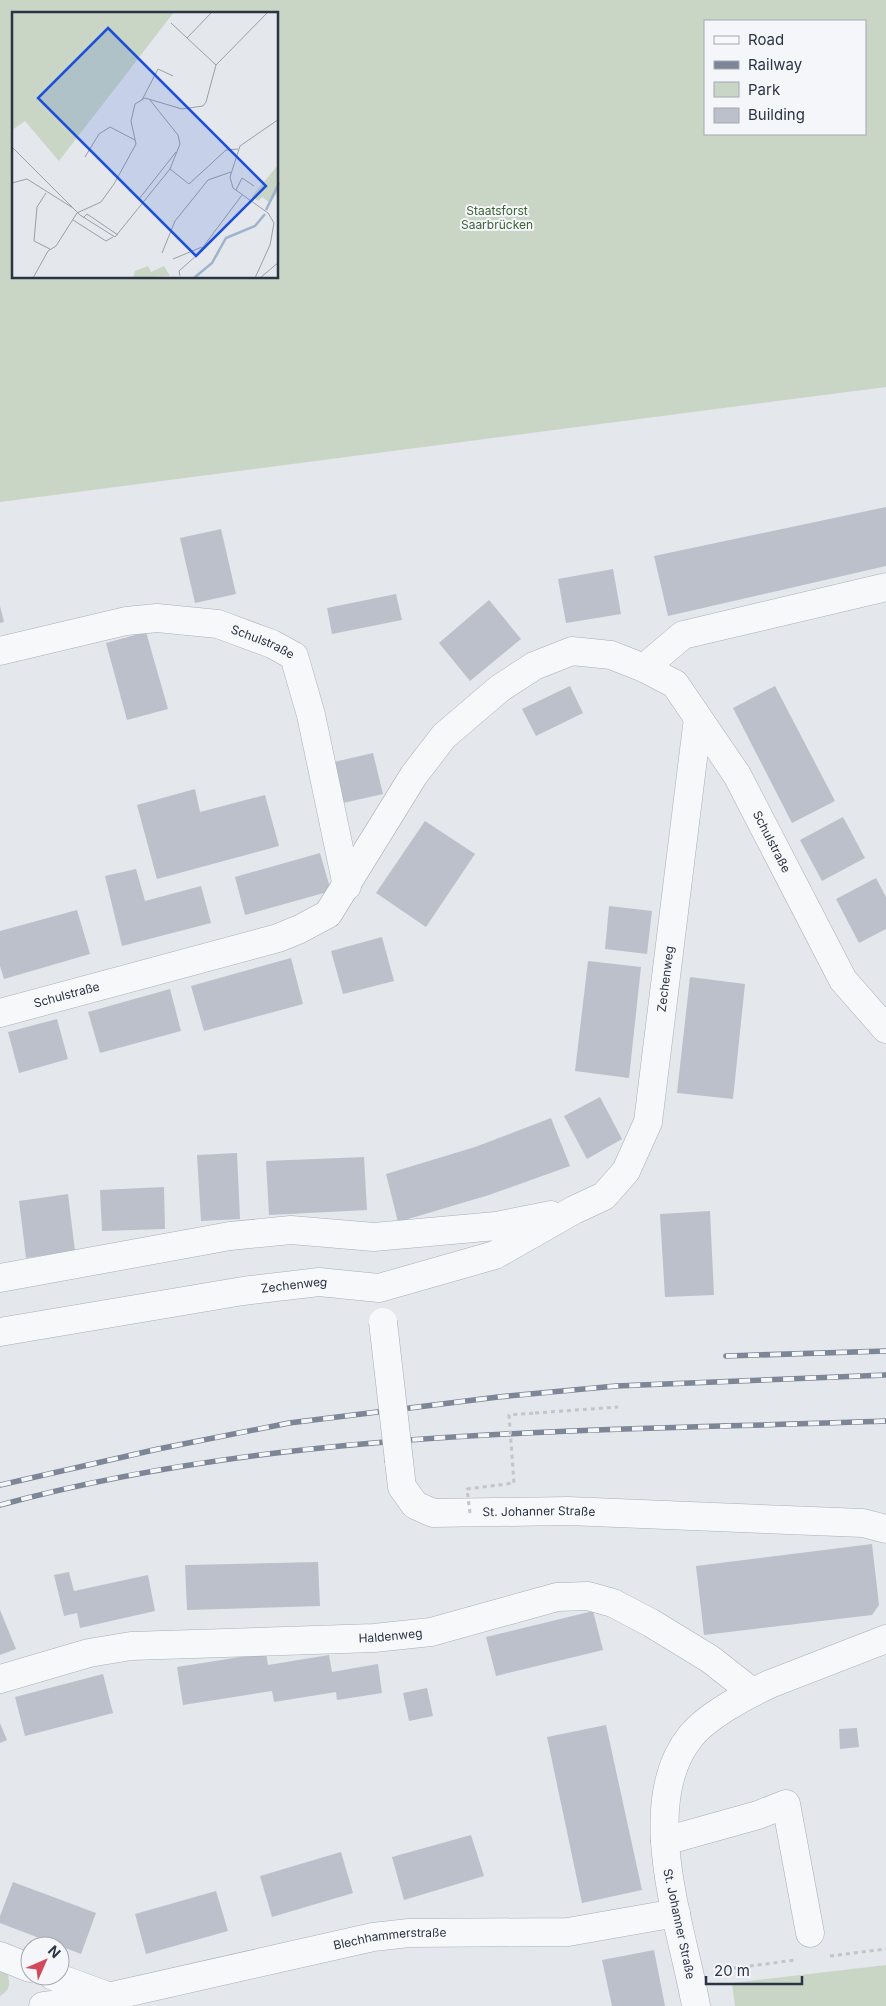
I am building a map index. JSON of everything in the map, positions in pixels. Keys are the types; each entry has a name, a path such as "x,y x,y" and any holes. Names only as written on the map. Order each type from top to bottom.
{"street":[{"path":"644,668 683,635 886,587"},
{"name":"Schulstraße","path":"0,651 126,621 157,618 218,624 272,644 294,656 311,715 347,886"},
{"name":"Schulstraße","path":"0,1013 278,938 328,914 414,775 444,736 499,689 534,666 572,651 611,655 644,668 675,684 737,775 843,980 886,1029"},
{"name":"Zechenweg","path":"0,1332 243,1291 319,1282 380,1288 495,1255 574,1210 604,1196 626,1171 648,1122 698,718"},
{"name":"Zechenweg","path":"0,1278 230,1236 291,1230 374,1237 496,1226 574,1210"},
{"name":"St. Johanner Straße","path":"380,1288 402,1488 414,1505 433,1513 587,1512 863,1523 886,1529"},
{"name":"Haldenweg","path":"0,1679 89,1653 131,1646 374,1638 431,1632 557,1597 588,1596 613,1603 651,1624 710,1659 752,1692"},
{"name":"St. Johanner Straße","path":"696,2006 668,1875 665,1841 665,1807 670,1779 679,1756 691,1736 713,1717 752,1692 881,1643 886,1639"},
{"path":"665,1841 758,1815 786,1804 810,1933"},
{"name":"Blechhammerstraße","path":"43,2006 108,1997 373,1937 409,1933 568,1932 676,1913"},
{"path":"0,1956 20,1964"},
{"path":"70,1982 108,1997"}],"path":[{"path":"470,1512 467,1489 514,1483 509,1415 618,1407"},
{"path":"827,1956 886,1949"},
{"path":"690,1973 798,1960"}],"green space":[{"name":"Staatsforst Saarbrücken","path":"0,0 886,0 886,387 0,502"},
{"path":"886,1965 886,2006 735,2006 732,1983"},
{"path":"0,1967 8,1974 9,1981 7,1989 0,1996"}],"building":[{"path":"886,507 886,566 668,616 654,556"},
{"path":"221,529 236,594 195,603 180,538"},
{"path":"613,569 621,614 566,623 558,579"},
{"path":"396,594 402,620 332,634 327,608"},
{"path":"489,600 521,639 470,681 439,643"},
{"path":"0,606 4,622 0,623"},
{"path":"146,632 168,709 127,720 106,643"},
{"path":"570,686 583,713 536,736 522,709"},
{"path":"775,686 835,801 792,823 733,708"},
{"path":"373,753 383,794 343,803 334,762"},
{"path":"195,789 200,812 265,795 279,846 157,879 137,805"},
{"path":"843,817 865,858 822,881 800,840"},
{"path":"425,821 475,854 426,927 376,893"},
{"path":"320,853 331,891 245,915 235,877"},
{"path":"136,869 145,901 201,886 211,923 122,946 105,876"},
{"path":"876,878 886,897 886,929 859,943 836,899"},
{"path":"609,906 652,911 647,954 605,949"},
{"path":"77,910 90,954 4,979 0,966 0,931"},
{"path":"382,937 394,981 343,994 331,951"},
{"path":"291,958 303,1004 204,1031 191,986"},
{"path":"588,961 641,967 629,1078 575,1071"},
{"path":"690,977 745,984 733,1099 677,1093"},
{"path":"170,989 181,1031 100,1053 88,1012"},
{"path":"57,1019 68,1059 19,1073 8,1032"},
{"path":"600,1097 622,1139 587,1159 564,1116"},
{"path":"551,1118 570,1166 489,1195 398,1222 386,1174 475,1147"},
{"path":"237,1153 240,1219 201,1221 197,1155"},
{"path":"364,1157 367,1210 269,1215 266,1161"},
{"path":"164,1187 165,1229 102,1231 100,1190"},
{"path":"68,1194 75,1251 26,1258 19,1201"},
{"path":"710,1211 714,1295 665,1297 660,1214"},
{"path":"872,1544 879,1605 872,1615 704,1635 696,1566"},
{"path":"318,1562 320,1606 187,1610 185,1565"},
{"path":"69,1572 74,1591 148,1575 155,1611 80,1628 77,1613 64,1616 54,1575"},
{"path":"0,1610 16,1649 0,1655"},
{"path":"593,1611 603,1650 496,1676 486,1637"},
{"path":"266,1653 268,1665 329,1655 332,1672 378,1664 382,1693 337,1700 336,1692 274,1702 272,1691 183,1705 177,1667"},
{"path":"103,1674 113,1713 25,1736 15,1697"},
{"path":"427,1688 433,1716 409,1721 403,1693"},
{"path":"0,1723 7,1740 0,1743"},
{"path":"606,1725 642,1890 582,1903 547,1737"},
{"path":"857,1728 859,1747 840,1749 839,1729"},
{"path":"471,1835 484,1876 404,1900 392,1857"},
{"path":"341,1852 353,1893 272,1917 260,1876"},
{"path":"13,1882 96,1913 81,1954 70,1950 70,1936 34,1936 0,1923 0,1916"},
{"path":"216,1891 228,1931 146,1954 135,1914"},
{"path":"654,1950 665,2006 612,2006 602,1960"}],"railway":[{"path":"726,1356 886,1351"},
{"path":"0,1485 158,1449 289,1423 498,1397 616,1386 886,1375"},
{"path":"0,1505 109,1479 218,1461 329,1447 440,1438 552,1432 886,1421"}]}
